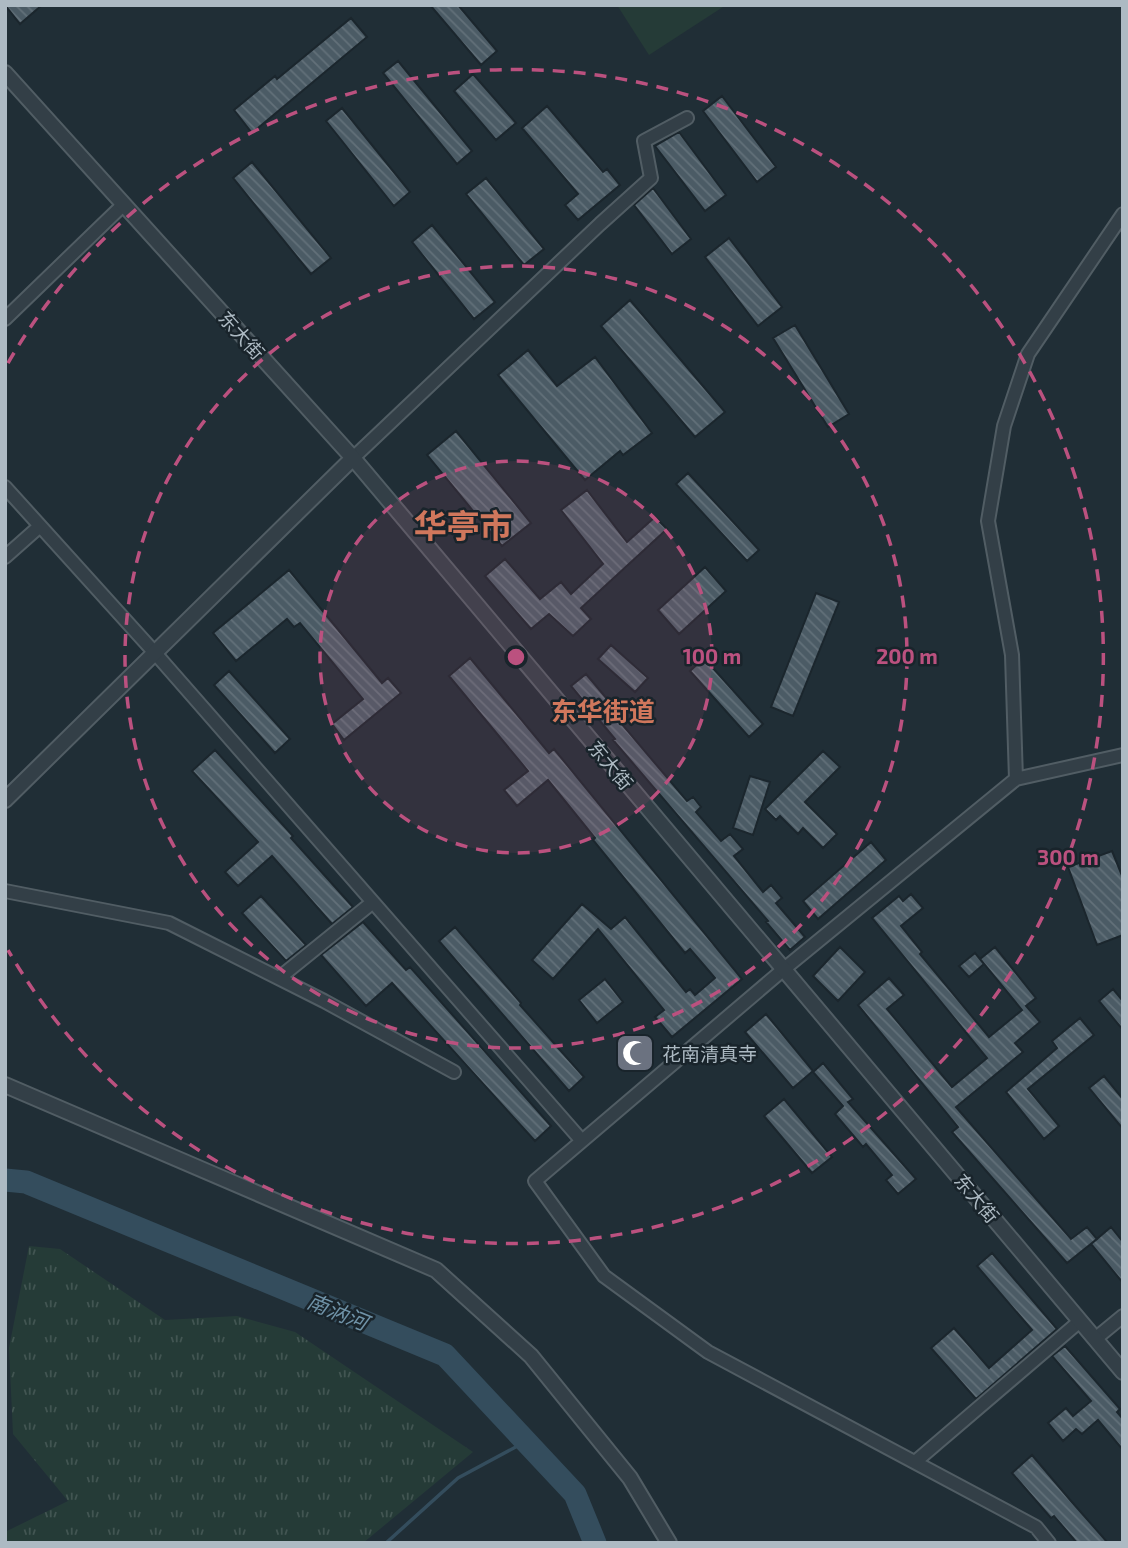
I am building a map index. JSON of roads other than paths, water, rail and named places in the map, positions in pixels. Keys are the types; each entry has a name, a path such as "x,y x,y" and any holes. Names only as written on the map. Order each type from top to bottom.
{"street":[{"name":"东大街","path":"5,73 353,458 1123,1372"},
{"path":"5,800 353,458 651,178 644,141 687,118"},
{"path":"5,319 124,204"},
{"path":"1016,779 1013,655 988,521 1004,426 1028,354 1123,214"},
{"path":"5,487 155,653 582,1141"},
{"path":"5,557 40,526"},
{"path":"1049,1543 1036,1527 708,1352 604,1276 535,1181 784,969 1016,779 1123,755"},
{"path":"5,891 169,923 279,978 454,1072"},
{"path":"279,978 373,902"},
{"path":"5,1085 436,1270 531,1356 630,1478 669,1543"},
{"path":"1096,1339 1123,1316"},
{"path":"915,1462 1080,1321"}],"waterway":[{"name":"南汭河","path":"5,1180 26,1182 445,1355 575,1494 595,1543"},
{"path":"386,1543 458,1478 525,1442"}],"place":[{"name":"花南清真寺","path":"635,1053"}],"district":[{"name":"华亭市","path":"463,525"},
{"name":"东华街道","path":"603,710"}]}
